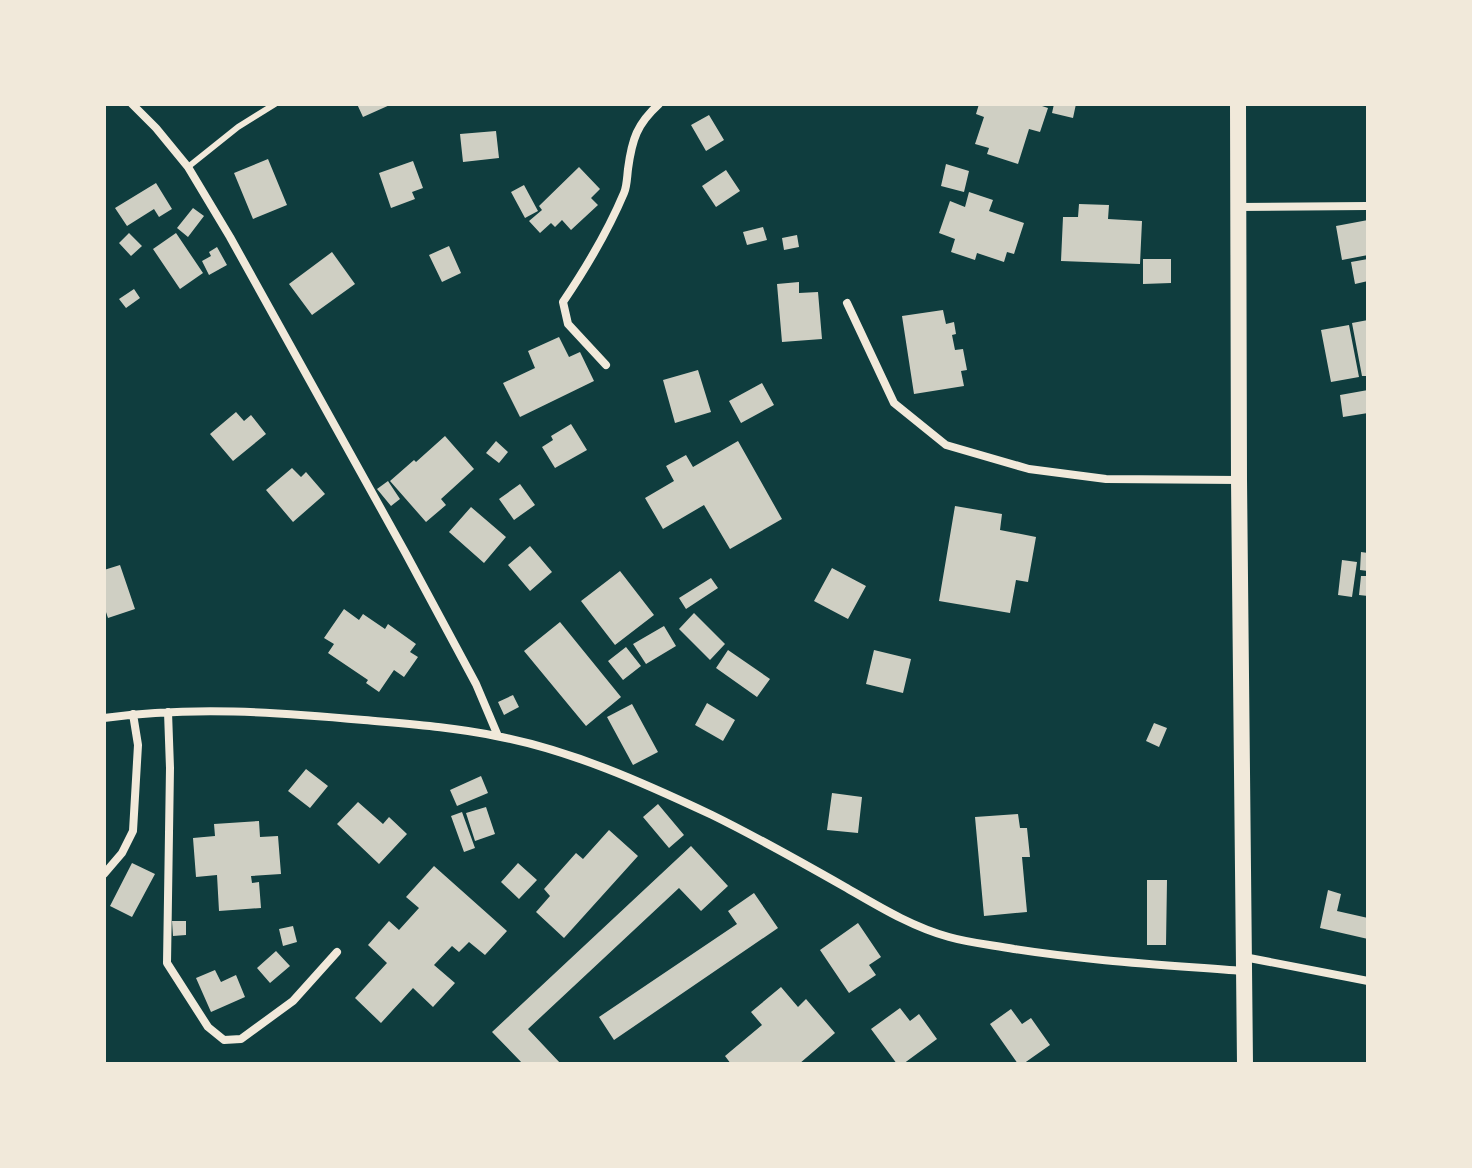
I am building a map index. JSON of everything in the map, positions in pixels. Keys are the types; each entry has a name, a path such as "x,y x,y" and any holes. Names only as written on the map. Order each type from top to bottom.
{"main road":[{"path":"1238,104 1245,1064"}],"street":[{"path":"132,104 188,167 230,237 476,684 498,736"},
{"path":"606,365 568,324 563,302 587,266 625,191 630,155 639,128 659,104"},
{"path":"1238,207 1368,206"},
{"path":"847,303 894,403 946,445 1029,469 1106,479 1239,480"},
{"path":"104,718 196,710 245,711 440,727 498,736 573,757 698,809 877,905 946,937 1069,958 1244,964 1368,981"},
{"path":"168,712 167,963 208,1027 224,1040 241,1039 293,1001 337,952"},
{"path":"104,874 122,853 133,831 138,745 133,714"}],"lane":[{"path":"188,167 238,127 275,104"}],"building":[{"path":"357,104 392,104 363,117"},
{"path":"979,104 1036,104 1048,108 1040,132 1029,129 1018,164 987,154 989,148 975,144 984,117 976,114"},
{"path":"1054,104 1076,104 1073,118 1052,113"},
{"path":"709,115 724,140 706,151 691,125"},
{"path":"496,131 499,158 463,162 460,134"},
{"path":"268,159 287,205 253,219 234,173"},
{"path":"413,161 423,188 412,192 415,199 391,208 379,173"},
{"path":"946,164 969,171 964,192 941,186"},
{"path":"579,167 600,189 591,198 598,205 571,230 562,220 555,227 551,223 540,233 529,221 542,210 539,206"},
{"path":"726,170 740,191 716,207 702,186"},
{"path":"156,183 172,209 159,217 154,209 127,226 115,208"},
{"path":"524,185 538,211 525,218 511,192"},
{"path":"969,192 993,200 989,211 1024,223 1014,254 1007,252 1004,262 977,253 975,260 951,252 955,239 939,233 950,201 965,207"},
{"path":"1079,204 1109,205 1108,219 1142,221 1140,264 1061,261 1063,217 1078,217"},
{"path":"193,208 204,216 188,237 177,228"},
{"path":"1368,220 1368,255 1342,260 1336,226"},
{"path":"763,227 767,240 747,245 743,232"},
{"path":"129,233 142,246 131,256 119,243"},
{"path":"176,233 203,273 180,289 153,249"},
{"path":"797,235 799,247 784,250 782,238"},
{"path":"449,246 461,273 442,282 429,255"},
{"path":"217,247 227,265 209,275 202,261 211,256 209,252"},
{"path":"332,252 355,284 312,315 289,284"},
{"path":"1143,259 1171,259 1171,283 1143,284"},
{"path":"1368,259 1368,281 1355,284 1351,262"},
{"path":"799,282 799,293 818,292 822,339 782,342 777,284"},
{"path":"134,289 140,298 126,308 119,299"},
{"path":"943,310 946,324 954,322 956,334 952,335 955,350 963,349 967,370 961,371 964,386 914,394 902,316"},
{"path":"1368,320 1368,376 1362,376 1352,323"},
{"path":"1349,325 1359,377 1331,382 1321,330"},
{"path":"559,337 569,357 580,352 594,381 520,417 503,383 535,368 528,351"},
{"path":"698,370 711,412 675,423 663,380"},
{"path":"762,383 774,405 741,423 729,401"},
{"path":"1368,390 1368,413 1343,417 1340,395"},
{"path":"236,412 244,421 251,415 266,434 233,461 210,434"},
{"path":"571,424 587,450 555,468 542,447 553,440 551,436"},
{"path":"445,436 474,469 441,499 446,505 426,522 390,481"},
{"path":"496,441 508,452 499,463 486,453"},
{"path":"738,441 782,519 730,549 704,505 663,529 645,498 674,481 666,466 686,455 693,467"},
{"path":"292,468 301,477 306,472 325,494 293,522 266,490"},
{"path":"388,481 400,499 391,506 377,489"},
{"path":"520,484 535,505 514,520 499,499"},
{"path":"955,506 1002,514 1000,530 1036,537 1028,582 1016,580 1010,613 939,601"},
{"path":"471,507 506,537 484,563 449,532"},
{"path":"530,546 552,572 530,591 508,565"},
{"path":"1361,552 1368,553 1368,571 1360,570"},
{"path":"1342,560 1357,562 1352,597 1338,595"},
{"path":"120,565 135,609 108,618 104,606 104,570"},
{"path":"832,568 866,586 848,619 814,601"},
{"path":"620,571 654,615 615,645 581,601"},
{"path":"1361,576 1368,576 1368,596 1359,595"},
{"path":"711,578 718,588 686,609 679,598"},
{"path":"344,609 359,620 363,614 385,629 388,624 416,644 410,652 418,657 404,677 394,670 379,692 366,683 368,680 328,653 334,644 324,638"},
{"path":"694,613 725,644 710,660 679,629"},
{"path":"560,622 621,697 586,726 524,651"},
{"path":"664,626 676,646 646,664 633,644"},
{"path":"626,647 641,666 623,680 608,661"},
{"path":"728,650 770,679 757,697 716,668"},
{"path":"874,650 911,659 903,693 866,684"},
{"path":"513,695 519,707 504,715 498,702"},
{"path":"707,703 735,720 723,741 695,725"},
{"path":"632,704 658,752 633,765 607,717"},
{"path":"1154,723 1167,728 1159,747 1146,741"},
{"path":"306,769 328,786 310,808 288,791"},
{"path":"481,776 488,793 457,806 450,790"},
{"path":"832,793 862,797 858,833 827,830"},
{"path":"358,802 383,824 389,817 407,834 379,864 337,824"},
{"path":"658,804 684,835 669,848 643,817"},
{"path":"486,807 495,834 475,841 466,813"},
{"path":"462,812 475,848 464,852 451,816"},
{"path":"1018,814 1020,828 1027,828 1030,857 1022,857 1027,912 984,916 975,817"},
{"path":"259,821 260,837 278,836 281,874 251,876 252,883 259,882 261,908 219,911 217,875 196,877 193,838 215,836 214,824"},
{"path":"609,830 638,856 564,938 536,912 550,896 544,889 576,853 583,859"},
{"path":"691,846 728,886 701,911 679,888 528,1029 561,1064 523,1064 492,1032"},
{"path":"132,863 155,874 132,917 110,906"},
{"path":"518,863 537,880 519,899 501,882"},
{"path":"434,866 507,931 485,955 469,942 459,952 452,946 434,965 455,983 433,1007 413,988 381,1023 355,998 387,963 368,945 389,921 399,930 419,908 406,897"},
{"path":"1147,880 1167,880 1166,945 1147,945"},
{"path":"1328,890 1341,894 1337,911 1368,918 1368,939 1320,928"},
{"path":"754,893 778,928 614,1040 599,1017 737,924 728,911"},
{"path":"172,921 186,921 186,935 173,936"},
{"path":"858,923 881,957 869,965 876,975 849,993 820,950"},
{"path":"293,926 297,942 283,946 279,929"},
{"path":"276,951 290,966 270,983 257,968"},
{"path":"215,970 221,982 236,975 245,997 211,1012 196,978"},
{"path":"781,987 798,1007 806,999 835,1033 799,1064 731,1064 725,1056 762,1025 751,1012"},
{"path":"900,1008 910,1021 919,1014 937,1039 903,1064 897,1064 871,1029"},
{"path":"1011,1009 1022,1024 1031,1018 1050,1045 1023,1064 1018,1064 990,1024"}]}
